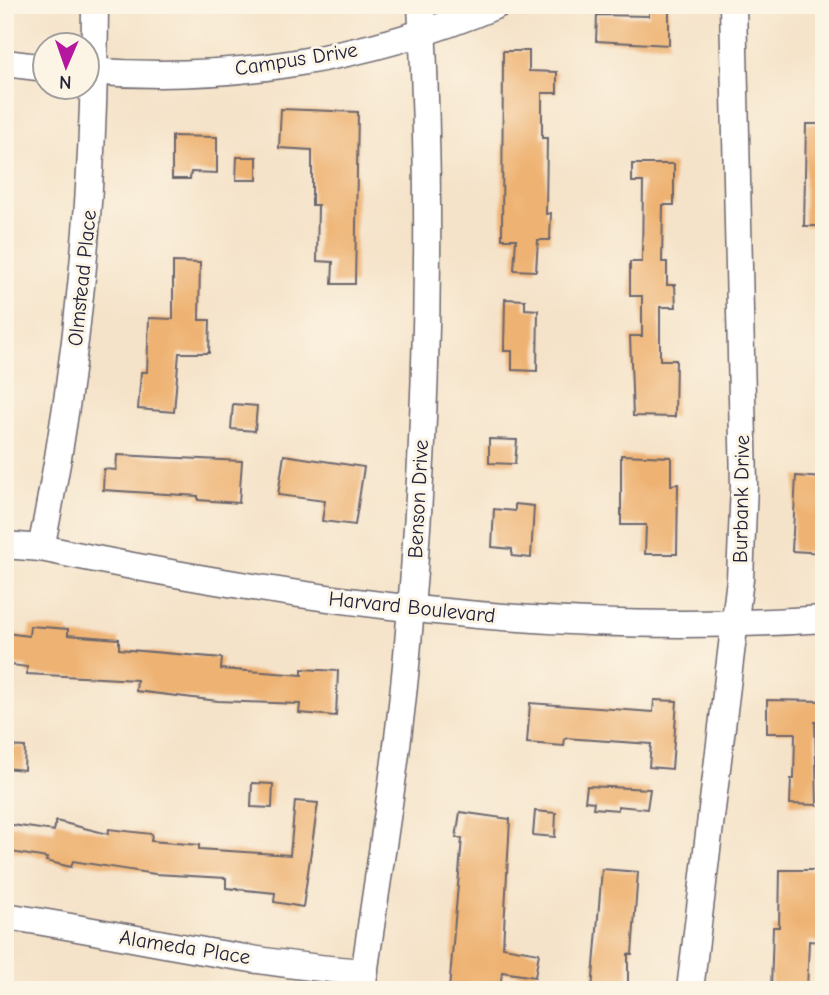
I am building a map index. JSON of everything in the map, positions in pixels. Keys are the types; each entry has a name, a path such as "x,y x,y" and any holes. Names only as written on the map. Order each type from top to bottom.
{"street":[{"name":"Olmstead Place","path":"93,32 95,5"},
{"name":"Benson Drive","path":"364,981 395,766 410,609 425,367 426,107 421,5"},
{"name":"Campus Drive","path":"102,72 200,72 327,57 390,43 497,5"},
{"name":"Burbank Drive","path":"690,990 734,623 744,485 733,5"},
{"path":"5,63 32,66"},
{"name":"Olmstead Place","path":"41,548 72,372 84,268 94,126 93,102"},
{"name":"Harvard Boulevard","path":"5,545 41,548 251,586 410,609 587,623 734,623 824,619"},
{"name":"Alameda Place","path":"5,916 326,969 364,981"}],"building":[{"path":"649,7 669,7 669,45 596,41 597,15 649,16"},
{"path":"503,51 529,51 529,71 557,72 557,93 542,93 542,138 547,138 546,214 551,213 550,240 538,240 536,271 514,270 516,239 502,239"},
{"path":"281,109 358,112 355,284 332,284 333,262 317,261 318,205 312,205 312,150 279,148"},
{"path":"806,124 824,124 824,226 804,226"},
{"path":"172,136 217,137 217,173 191,172 190,179 172,179"},
{"path":"237,157 257,157 257,180 236,180"},
{"path":"632,164 674,164 674,205 663,205 662,262 667,262 667,285 675,285 676,307 660,307 660,360 676,360 675,417 633,416 630,336 642,336 642,296 630,296 630,262 642,262 643,182 632,182"},
{"path":"173,262 200,263 199,320 210,320 209,353 179,353 174,412 138,409 141,372 147,372 149,318 173,319"},
{"path":"505,299 525,300 525,309 538,310 537,371 512,370 512,351 504,351"},
{"path":"233,404 257,406 255,431 231,429"},
{"path":"489,439 517,440 515,464 489,463"},
{"path":"117,455 242,461 239,503 198,500 198,496 103,490 104,469 116,470"},
{"path":"284,455 364,467 355,525 322,521 325,501 278,495"},
{"path":"621,455 671,457 671,485 678,484 677,554 645,554 646,525 621,525"},
{"path":"796,476 823,478 823,553 792,551"},
{"path":"515,504 534,506 531,558 512,556 512,549 492,547 494,509 515,511"},
{"path":"30,626 68,629 68,635 119,639 119,649 222,658 221,669 302,675 302,669 338,671 336,716 299,713 300,704 218,701 136,691 137,680 27,674 27,667 5,664 5,633 29,636"},
{"path":"654,700 677,701 672,769 649,767 651,744 565,738 564,746 527,743 530,703 653,712"},
{"path":"767,700 824,701 824,722 815,722 817,805 790,804 791,779 794,779 795,733 767,733"},
{"path":"5,746 25,747 24,770 5,768"},
{"path":"252,783 273,784 272,808 251,807"},
{"path":"587,786 650,789 647,809 618,806 618,810 593,808 594,802 585,801"},
{"path":"295,801 318,803 303,907 274,902 275,893 226,888 226,878 155,874 73,861 71,867 46,861 47,858 5,851 5,824 54,831 56,821 108,834 109,829 152,834 151,841 199,845 199,849 290,855"},
{"path":"535,811 556,813 555,837 533,835"},
{"path":"460,812 510,819 503,947 539,953 535,977 502,972 500,990 449,990 462,838 456,838"},
{"path":"602,869 638,872 632,954 628,954 628,990 592,990"},
{"path":"780,870 824,870 820,942 809,941 807,990 771,990 773,927 779,927"}]}
